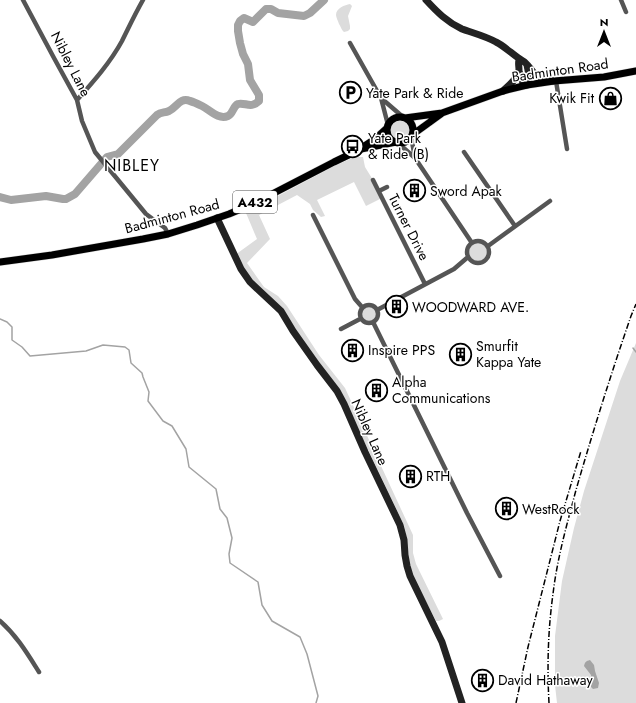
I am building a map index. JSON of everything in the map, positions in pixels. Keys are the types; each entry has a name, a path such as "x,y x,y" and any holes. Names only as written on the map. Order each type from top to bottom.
{"main road":[{"name":"Badminton Road","path":"404,117 442,113 502,91 527,85 604,77 636,71"},
{"name":"Badminton Road","path":"412,136 442,113"},
{"path":"396,117 404,117 410,121 412,126 412,136 404,142 397,143 388,137 387,126 390,121 396,117"},
{"name":"Badminton Road","path":"0,262 52,255 168,234 217,218 259,201 361,149 375,139 387,126"},
{"name":"Badminton Road","path":"361,149 397,143"}],"street":[{"name":"Nibley Lane","path":"23,0 77,100 82,121 95,152 146,214 165,228 168,234"},
{"path":"77,100 110,61 143,0"},
{"path":"426,0 437,13 446,20 462,29 497,42 514,54 519,60 527,64 538,76 555,81 567,149"},
{"path":"621,0 626,12"},
{"path":"350,43 381,98 387,126"},
{"path":"519,60 519,70 523,83 527,85 529,82 527,64"},
{"path":"502,91 513,82 519,70"},
{"path":"381,98 404,117"},
{"path":"412,136 415,158"},
{"path":"397,143 415,158 472,243"},
{"path":"464,152 515,226"},
{"name":"Turner Drive","path":"373,180 425,284"},
{"path":"379,191 387,187"},
{"path":"488,246 550,201"},
{"path":"313,215 355,299 362,307"},
{"name":"Nibley Lane","path":"217,218 240,269 250,282 281,311 293,331 337,391 344,404 400,525 404,540 406,566 442,642 462,703"},
{"path":"479,241 484,242 488,246 488,257 484,261 478,263 472,262 468,257 468,248 472,243 479,241"},
{"path":"377,310 454,269 468,257"},
{"path":"365,305 372,305 377,310 378,315 373,322 367,324 360,319 360,311 365,305"},
{"path":"341,329 360,319"},
{"path":"373,322 467,513 500,576"},
{"path":"0,621 21,643 39,672"}],"shaded area":[{"path":"350,4 352,6 348,16 350,29 344,32 339,24 336,13 341,7"},
{"path":"400,120 407,123 410,130 407,137 400,140 393,137 390,130 393,123"},
{"path":"355,157 363,157 365,167 382,198 366,206 354,182 317,200 325,216 321,217 313,210 310,204 297,195 259,215 270,239 247,263 264,287 278,296 287,306 319,355 345,388 413,535 413,553 416,564 443,619 439,621 436,621 413,576 409,564 404,525 339,389 239,264 235,255 257,239 246,213 336,165"},
{"path":"478,243 484,246 487,252 484,258 478,261 472,258 469,252 472,246"},
{"path":"369,307 374,309 376,314 374,319 369,321 364,319 362,314 364,309"},
{"path":"636,343 636,703 557,703 555,685 555,636 562,581 584,491 620,381"},
{"path":"590,660 594,665 599,683 598,688 593,689 591,687 591,675 584,666 586,662"}],"waterway":[{"path":"0,197 11,200 46,196 66,199 75,194 107,157 118,154 157,115 169,111 181,101 187,100 194,102 221,117 230,115 235,106 238,104 253,105 259,101 259,95 250,80 248,64 240,43 238,31 240,21 244,18 253,22 266,9 271,9 278,13 304,16 310,13 324,0"},
{"path":"0,319 7,322 12,327 12,340 22,347 30,356 86,351 103,345 125,347 129,350 131,363 142,373 149,392 148,401 163,421 172,426 186,449 189,467 216,489 220,509 227,518 232,538 229,554 230,563 258,582 262,605 272,621 300,637 307,654 318,696 316,703"},
{"path":"633,348 636,352"}],"railway":[{"path":"549,703 548,662 551,608 560,555 576,490 589,446 616,359 636,304"},
{"path":"516,703 528,647 560,521 581,451"}],"place":[{"name":"Yate Park & Ride","path":"350,93"},
{"name":"Kwik Fit","path":"610,98"},
{"name":"Yate Park & Ride (B)","path":"353,146"},
{"name":"Sword Apak","path":"414,191"},
{"name":"WOODWARD AVE.","path":"396,307"},
{"name":"Inspire PPS","path":"353,350"},
{"name":"Smurfit Kappa Yate","path":"460,354"},
{"name":"Alpha Communications","path":"376,390"},
{"name":"RTH","path":"411,476"},
{"name":"WestRock","path":"506,509"},
{"name":"David Hathaway","path":"482,680"}],"district":[{"name":"NIBLEY","path":"132,165"}]}
